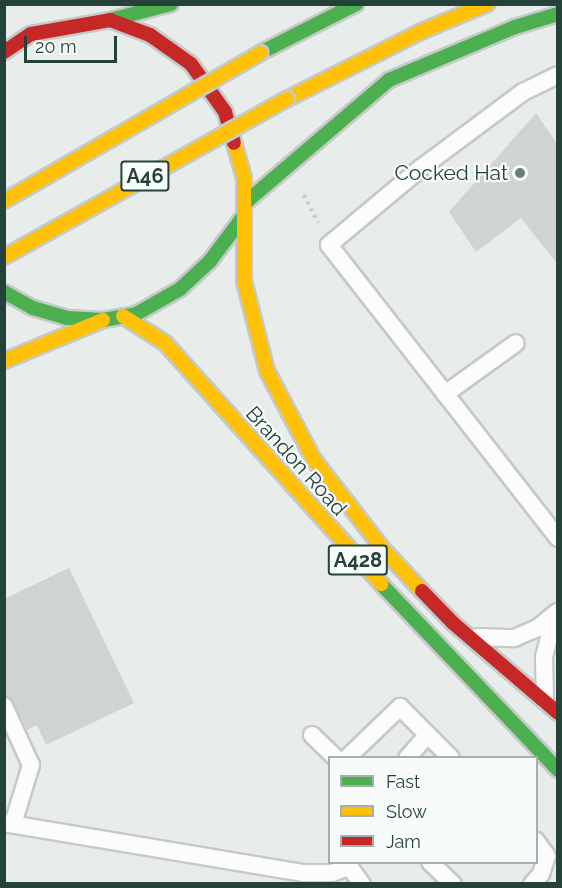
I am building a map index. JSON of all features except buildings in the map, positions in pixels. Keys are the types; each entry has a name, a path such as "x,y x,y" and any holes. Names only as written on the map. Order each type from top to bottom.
{"main road":[{"path":"4,52 31,34 106,20 171,4"},
{"name":"A46","path":"4,201 261,53 356,4"},
{"name":"A46","path":"4,257 287,99 420,32 487,4"},
{"name":"Brandon Road","path":"87,10 106,20 150,35 191,64 225,112 244,178 244,280 267,371 314,460 382,548 467,635 551,708"},
{"path":"245,203 388,80 515,27 558,14"},
{"path":"4,361 103,320 153,306 180,289 210,261 243,217"},
{"path":"4,292 33,308 67,318 103,320"},
{"name":"Brandon Road","path":"123,316 165,343 330,531 558,770"}],"lane":[{"path":"558,75 523,92 421,168 329,246 558,538"},
{"path":"445,394 516,344"},
{"path":"467,635 487,639 514,638 538,628 557,611"},
{"path":"551,708 544,657 557,611"},
{"path":"4,706 31,765 9,823 304,873 332,873 347,865 362,884"},
{"path":"349,756 400,706 449,756"},
{"path":"312,735 334,756"},
{"path":"409,756 428,735"},
{"path":"532,884 542,874 547,856 538,842"},
{"path":"432,864 453,884"}],"traffic: fast":[{"path":"110,20 171,4"},
{"path":"260,53 356,4"},
{"path":"245,203 389,80 515,27 558,14"},
{"path":"4,292 33,308 67,318 103,320 136,314 180,289 210,261 243,217"},
{"path":"381,584 558,770"}],"traffic: slow":[{"path":"287,99 420,32 487,4"},
{"path":"4,201 260,53"},
{"path":"4,257 287,99"},
{"path":"234,143 244,178 244,281 267,371 314,460 382,548 422,591"},
{"path":"123,316 165,343 381,584"},
{"path":"4,361 103,320"}],"traffic: jam":[{"path":"4,52 31,34 110,20 150,35 191,64 225,112 234,143"},
{"path":"422,591 453,623 558,713"}],"place":[{"name":"Cocked Hat","path":"520,173"}]}
